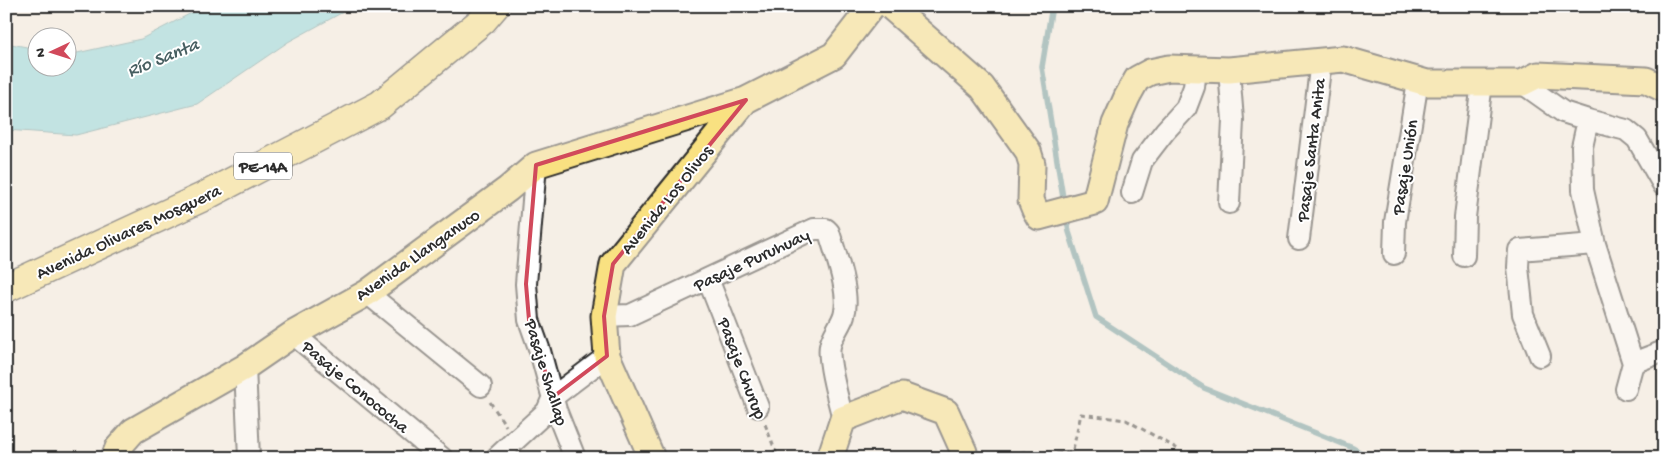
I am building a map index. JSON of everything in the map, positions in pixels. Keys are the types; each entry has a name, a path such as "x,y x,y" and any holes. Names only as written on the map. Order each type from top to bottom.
{"highway":[{"name":"Avenida Olivares Mosquera","path":"6,288 203,197 380,105 483,20 495,6"}],"main road":[{"name":"Avenida Los Olivos","path":"652,458 607,356 604,316 613,264 746,100 834,55 872,6"},
{"path":"890,6 982,87 1028,151 1032,164 1031,200 1039,217 1094,202 1115,124 1137,79 1150,72 1169,68 1229,70 1343,59 1427,83 1522,83 1538,75 1646,80 1664,90"},
{"name":"Avenida Llanganuco","path":"114,458 118,448 132,431 245,368 293,334 368,293 508,189 536,165 746,100"},
{"path":"830,458 843,418 902,396 946,412 964,455"}],"street":[{"name":"Pasaje Santa Anita","path":"1299,239 1321,61"},
{"path":"1132,193 1142,161 1186,108 1194,87 1196,68"},
{"path":"1229,70 1233,120 1229,203"},
{"name":"Pasaje Unión","path":"1394,254 1395,222 1418,81"},
{"path":"1464,256 1465,217 1482,83"},
{"path":"1522,83 1563,112 1626,130 1637,139 1664,186"},
{"path":"1588,120 1582,147 1583,190 1595,244 1633,363 1626,389"},
{"name":"Pasaje Shallap","path":"536,165 526,284 529,320 540,351 556,410 575,458"},
{"name":"Pasaje Puruhuay","path":"604,316 630,315 814,230 826,229 829,232 841,270 846,303 844,314 830,346 830,357 843,418"},
{"path":"1540,356 1523,314 1518,268 1519,250 1595,244"},
{"name":"Pasaje Churup","path":"708,279 758,408"},
{"path":"368,293 481,386"},
{"name":"Pasaje Conococha","path":"293,334 442,458"},
{"path":"1633,363 1664,351"},
{"path":"496,458 547,411 552,397 607,356"},
{"path":"245,368 249,458"}],"path":[{"path":"481,386 515,440"},
{"name":"Pasaje Churup","path":"758,408 778,458"},
{"path":"1071,458 1081,414 1126,420 1178,449"},
{"path":"964,455 980,456 1026,452 1044,456 1072,452"}],"highlighted area":[{"path":"746,100 613,264 604,316 607,356 553,397 529,320 526,284 536,165"}],"water":[{"name":"Río Santa","path":"205,6 354,6 288,42 197,104 76,135 6,130 6,43 28,47 28,78 78,78 78,53 141,39"}],"waterway":[{"path":"1052,6 1042,67 1064,204"},
{"path":"1066,216 1069,232 1096,317 1204,388 1353,448 1370,458"}]}
